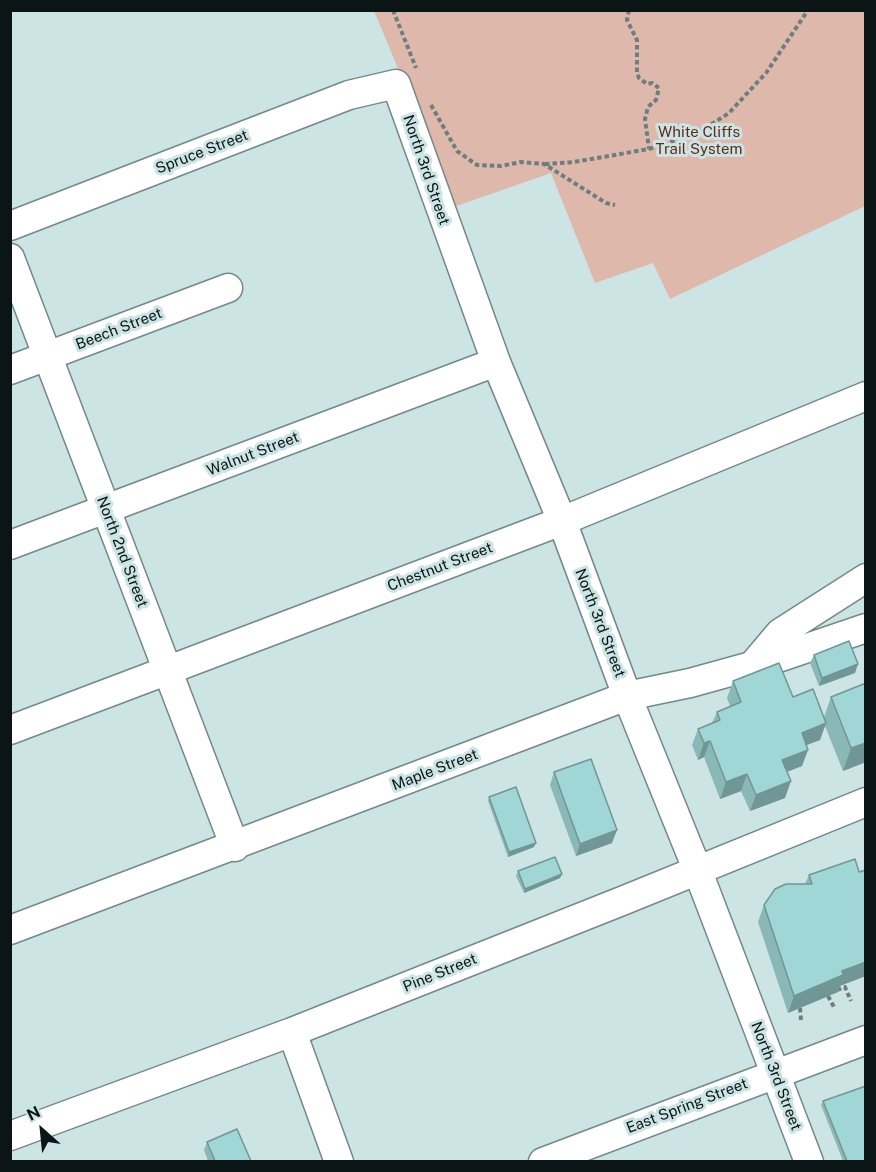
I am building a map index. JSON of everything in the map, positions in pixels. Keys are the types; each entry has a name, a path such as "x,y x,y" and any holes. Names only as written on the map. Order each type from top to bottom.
{"street":[{"name":"Spruce Street","path":"10,225 349,95 406,78"},
{"name":"North 3rd Street","path":"406,78 495,362 562,521 627,696 697,869 808,1161"},
{"name":"North 2nd Street","path":"10,258 235,847"},
{"name":"Beech Street","path":"10,370 228,288"},
{"name":"Walnut Street","path":"10,545 495,362"},
{"name":"Chestnut Street","path":"10,730 562,521 866,396"},
{"path":"753,665 780,633 866,578"},
{"name":"Maple Street","path":"10,930 235,847 627,696 690,683 866,628"},
{"name":"Pine Street","path":"10,1136 292,1032 866,802"},
{"path":"292,1032 339,1161"},
{"name":"East Spring Street","path":"543,1161 866,1040"}],"path":[{"path":"393,10 406,78"},
{"path":"629,10 627,20 637,40 637,73 639,78 647,84 652,83 659,88 656,100 648,107 645,119 649,149"},
{"path":"430,102 457,151 477,165 574,162 649,149 698,133 729,113 766,73 808,10"},
{"path":"544,164 606,203 615,205"},
{"path":"837,990 845,987 851,1001"},
{"path":"828,996 834,1007"},
{"path":"800,1008 801,1020"}],"green space":[{"name":"White Cliffs Trail System","path":"374,11 865,11 865,206 670,299 653,263 595,283 551,173 448,209 397,66"}],"building":[{"path":"849,641 858,664 822,678 814,655"},
{"path":"779,663 793,697 813,689 826,723 802,733 808,750 782,760 791,781 756,795 747,774 726,782 710,741 704,743 698,729 720,720 717,712 741,702 733,681"},
{"path":"866,683 866,743 851,748 831,697"},
{"path":"591,759 617,830 580,844 554,772"},
{"path":"516,787 536,843 509,852 489,797"},
{"path":"555,857 562,874 525,889 518,871"},
{"path":"855,859 859,872 866,870 866,962 842,971 843,975 794,996 764,905 775,889 786,884 812,884 809,875"},
{"path":"866,1086 866,1161 847,1161 823,1101"},
{"path":"237,1129 251,1161 215,1161 207,1142"}]}
